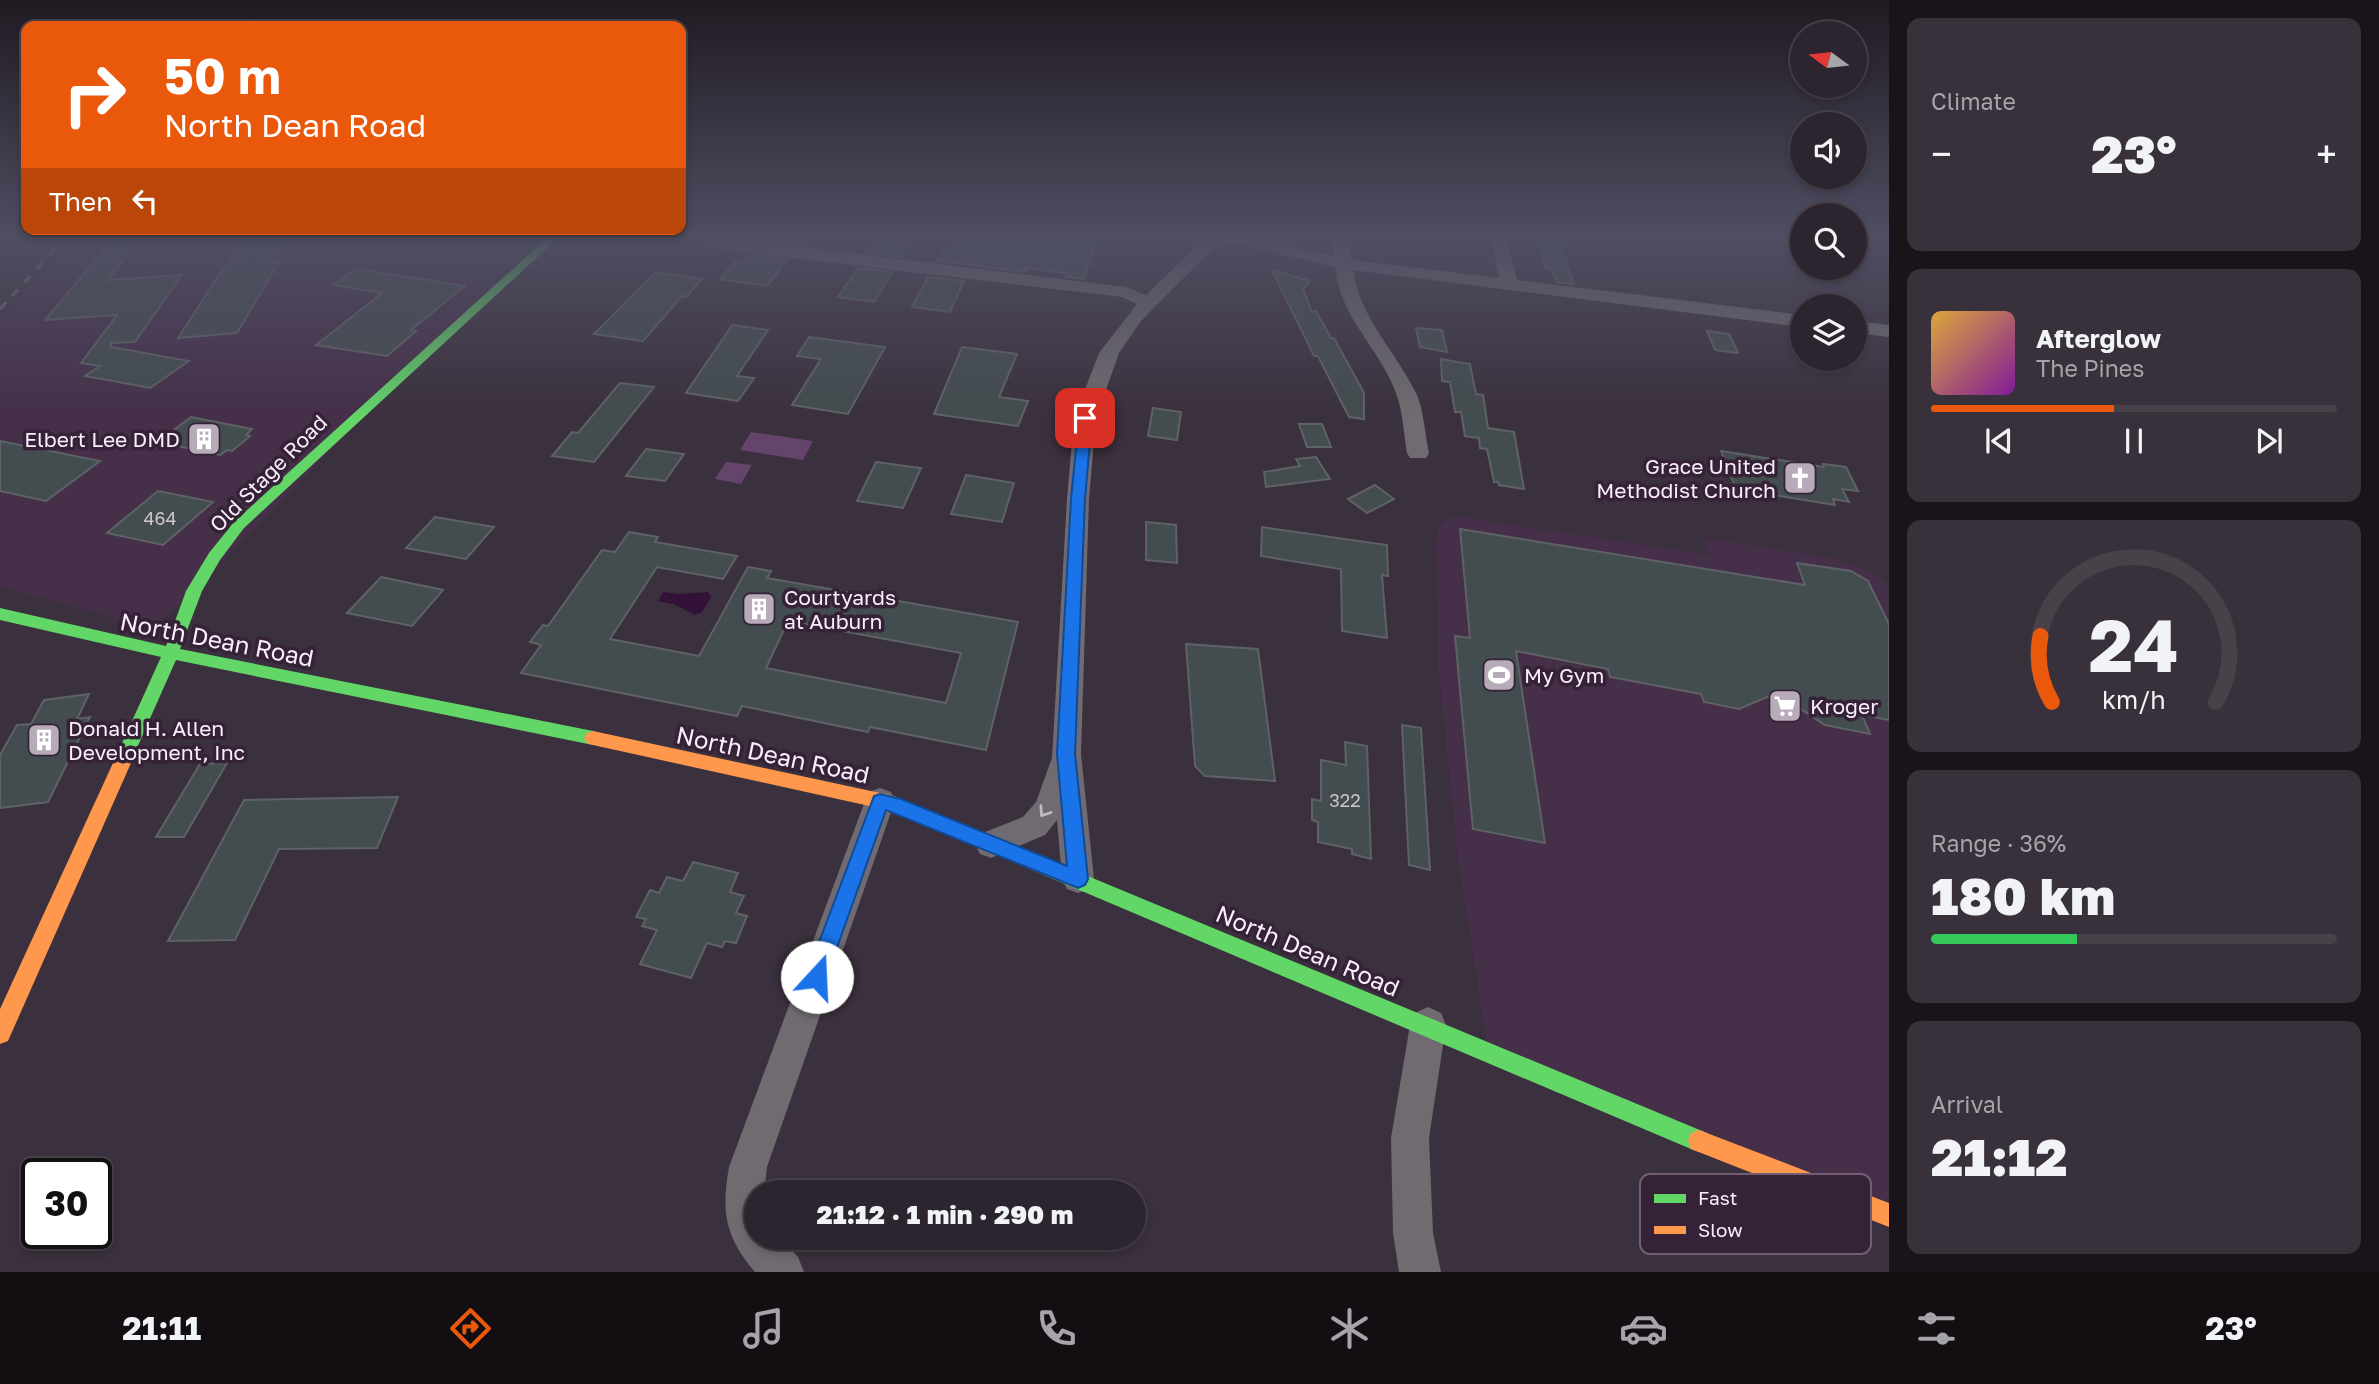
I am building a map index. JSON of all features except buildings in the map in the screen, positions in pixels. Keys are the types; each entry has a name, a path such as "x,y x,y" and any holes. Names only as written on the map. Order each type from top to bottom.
{"street":[{"name":"Old Stage Road","path":"0,1033 171,653 194,591 214,557 239,525 487,297"},
{"path":"1137,297 1147,302"},
{"path":"1078,879 1066,754 1078,499 1085,418 1091,395 1109,353 1152,297"},
{"path":"1350,297 1408,398 1418,453"},
{"path":"1610,297 1790,320"},
{"path":"1867,328 1889,331"},
{"name":"North Dean Road","path":"0,614 101,639 565,732 880,801 1078,879 1695,1139 1784,1174"},
{"path":"992,844 1034,826 1049,808 1066,754"},
{"path":"783,1272 751,1237 741,1203 748,1167 880,801"},
{"path":"1420,1272 1413,1233 1410,1138 1428,1025"},
{"name":"North Dean Road","path":"1871,1208 1889,1215"}],"shaded area":[{"path":"20,297 481,297 168,616 147,626 0,587 0,319"},
{"path":"751,432 813,441 803,460 740,450"},
{"path":"726,462 752,465 741,484 715,479"},
{"path":"1454,516 1709,555 1705,538 1836,559 1874,573 1886,583 1889,588 1889,1213 1871,1206 1871,1174 1793,1174 1488,1050 1458,860 1438,663 1436,542 1438,530 1444,521"},
{"path":"663,592 708,592 711,597 702,612 695,615 673,604 658,601"}],"railway":[{"path":"0,309 11,297"}],"traffic: fast":[{"path":"122,763 171,653 194,591 214,557 239,525 488,297"},
{"path":"0,614 101,639 593,738"},
{"path":"1013,853 1699,1141"}],"traffic: slow":[{"path":"593,738 894,804 1013,853"},
{"path":"0,1033 122,763"},
{"path":"1699,1141 1784,1174"},
{"path":"1871,1208 1889,1215"}],"place":[{"name":"Elbert Lee DMD","path":"204,439"},
{"name":"Grace United Methodist Church","path":"1800,478"},
{"name":"Courtyards at Auburn","path":"759,609"},
{"name":"My Gym","path":"1499,675"},
{"name":"Kroger","path":"1785,706"},
{"name":"Donald H. Allen Development, Inc","path":"44,740"}],"route":[{"path":"817,977 880,801 894,804 1078,879 1066,754 1078,499 1085,418"}]}
